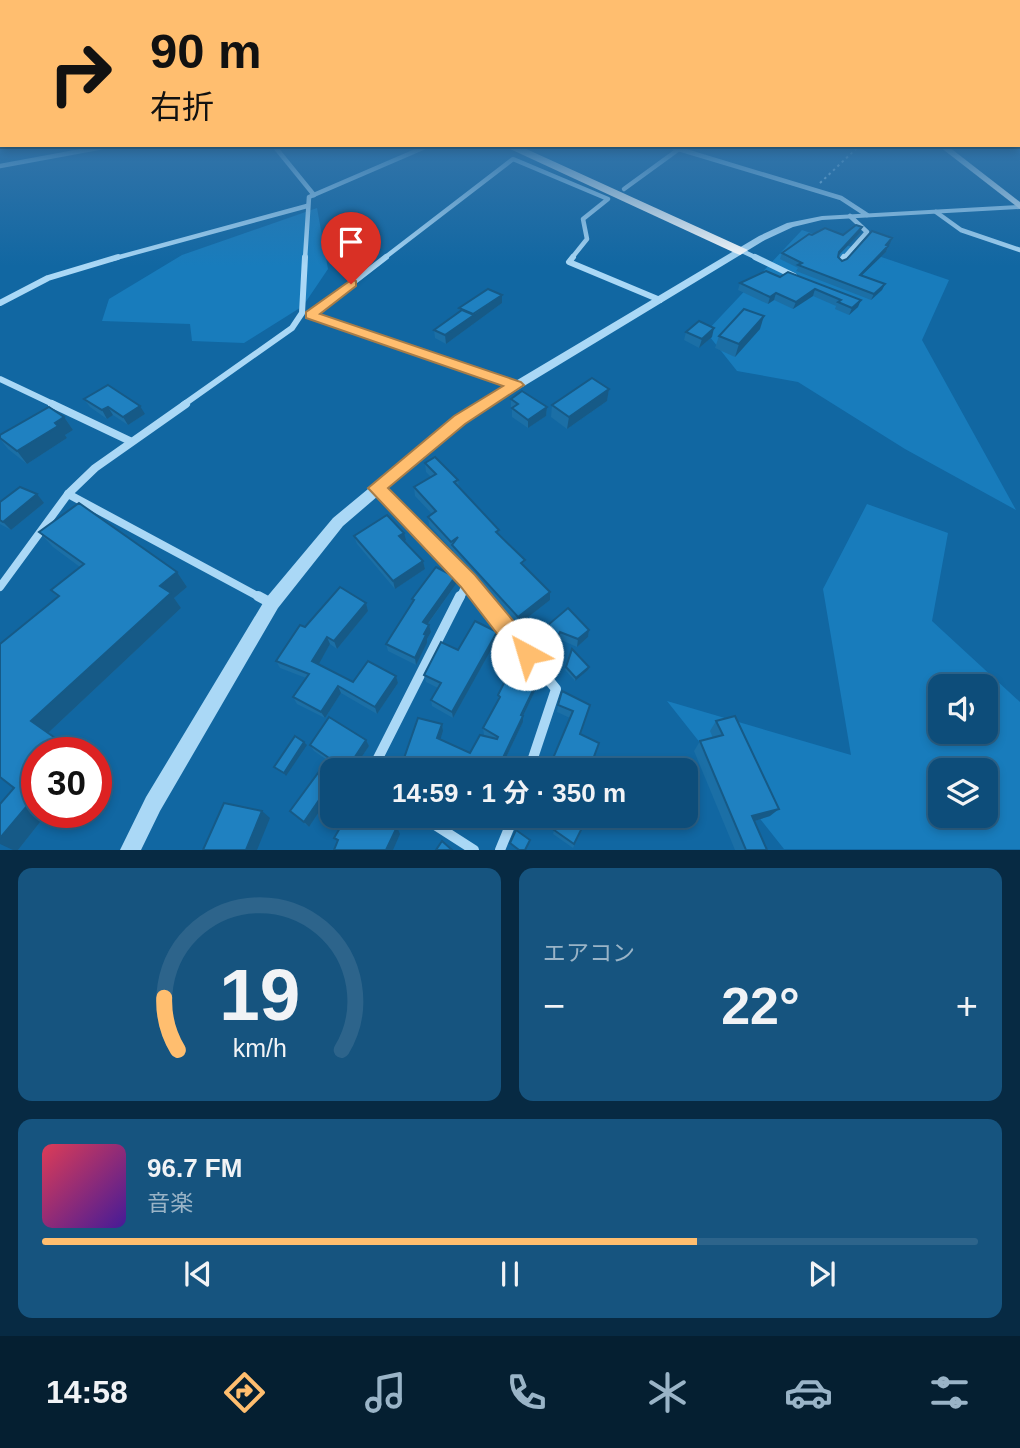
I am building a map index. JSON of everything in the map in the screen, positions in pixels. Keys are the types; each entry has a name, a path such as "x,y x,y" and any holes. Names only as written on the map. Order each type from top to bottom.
{"highway":[{"path":"600,187 740,250"}],"main road":[{"path":"994,187 1020,207"}],"street":[{"path":"305,187 314,195"},
{"path":"0,587 68,494 95,468 292,328 302,313 309,197 333,187"},
{"path":"311,315 477,187"},
{"path":"579,187 608,199 583,219 587,239 569,262 660,300"},
{"path":"624,189 627,187"},
{"path":"802,187 847,201 867,215"},
{"path":"0,303 48,278 75,269 307,206"},
{"path":"130,849 153,804 272,603 338,522 460,420 740,250 790,225 822,218 1020,207"},
{"path":"936,212 961,230 1020,250"},
{"path":"841,261 867,232 850,216"},
{"path":"740,250 803,279"},
{"path":"302,313 516,385"},
{"path":"0,379 130,441"},
{"path":"376,488 468,581 556,690 533,758"},
{"path":"68,494 272,603"},
{"path":"378,758 468,581"},
{"path":"440,828 474,849"},
{"path":"500,849 508,828"}],"path":[{"path":"813,190 816,187"}],"shaded area":[{"path":"317,208 328,269 303,306 244,343 192,341 190,324 102,321 109,299 182,255"},
{"path":"802,230 949,280 922,340 1016,510 905,449 798,382 737,371 706,332"},
{"path":"867,504 948,533 932,621 990,674 928,674 928,744 998,744 998,682 1020,702 1020,849 784,849 667,701 851,755 823,589"}],"building":[{"path":"856,225 862,227 839,252 838,257 842,261 847,259 872,231 892,238 886,245 888,246 860,275 885,284 874,294 798,265 802,263 782,253 809,234 825,228 843,235"},
{"path":"766,271 780,277 788,272 861,300 852,308 815,289 796,302 776,293 770,297 740,283"},
{"path":"488,289 502,295 473,314 459,308"},
{"path":"744,309 764,316 739,344 719,336"},
{"path":"462,310 474,315 445,335 434,330"},
{"path":"699,321 714,328 702,339 686,332"},
{"path":"592,378 609,389 569,417 552,405"},
{"path":"108,385 140,406 123,417 108,407 102,410 84,399"},
{"path":"522,391 547,407 528,420 512,408 518,404 511,399"},
{"path":"49,407 64,417 55,423 58,426 17,451 0,438 0,435"},
{"path":"435,457 458,480 454,482 499,530 496,532 525,560 521,563 550,592 518,617 452,545 458,537 451,542 428,517 436,511 414,487 436,474 425,463"},
{"path":"20,487 37,494 3,522 0,520 0,502"},
{"path":"79,503 177,572 160,586 171,593 31,721 54,737 21,737 21,813 0,838 0,804 14,788 0,777 0,644 59,596 51,590 84,564 39,532"},
{"path":"387,515 404,533 399,536 423,561 393,581 354,536"},
{"path":"436,567 455,577 423,622 429,625 415,658 386,644 414,600 412,599"},
{"path":"340,587 366,603 334,641 327,637 312,661 353,682 368,661 396,676 375,707 338,686 321,712 293,697 309,674 276,661 300,625 305,627"},
{"path":"568,608 589,630 578,639 560,632 558,636 548,625"},
{"path":"475,621 497,632 452,712 431,700 441,683 424,675 441,642 458,650"},
{"path":"572,649 589,667 576,678 566,667"},
{"path":"512,667 538,680 503,758 404,758 418,718 442,724 437,738 470,753 480,735 497,739 498,737 483,728 500,697 498,695"},
{"path":"562,691 590,705 580,734 599,743 593,758 553,758 573,711 558,705"},
{"path":"735,716 779,809 752,816 767,850 746,850 700,741 723,735 716,721"},
{"path":"329,717 366,740 354,758 329,758 310,745"},
{"path":"295,736 304,742 284,773 274,767"},
{"path":"320,770 320,799 304,822 290,811"},
{"path":"224,803 262,811 246,850 203,850"},
{"path":"340,828 397,828 386,850 334,850 338,840 334,838"},
{"path":"555,828 582,828 574,844"},
{"path":"516,830 530,840 525,850 519,850 510,843"},
{"path":"442,841 452,850 436,850"}],"route":[{"path":"351,284 311,315 516,385 460,420 376,488 468,581 527,654"}]}
